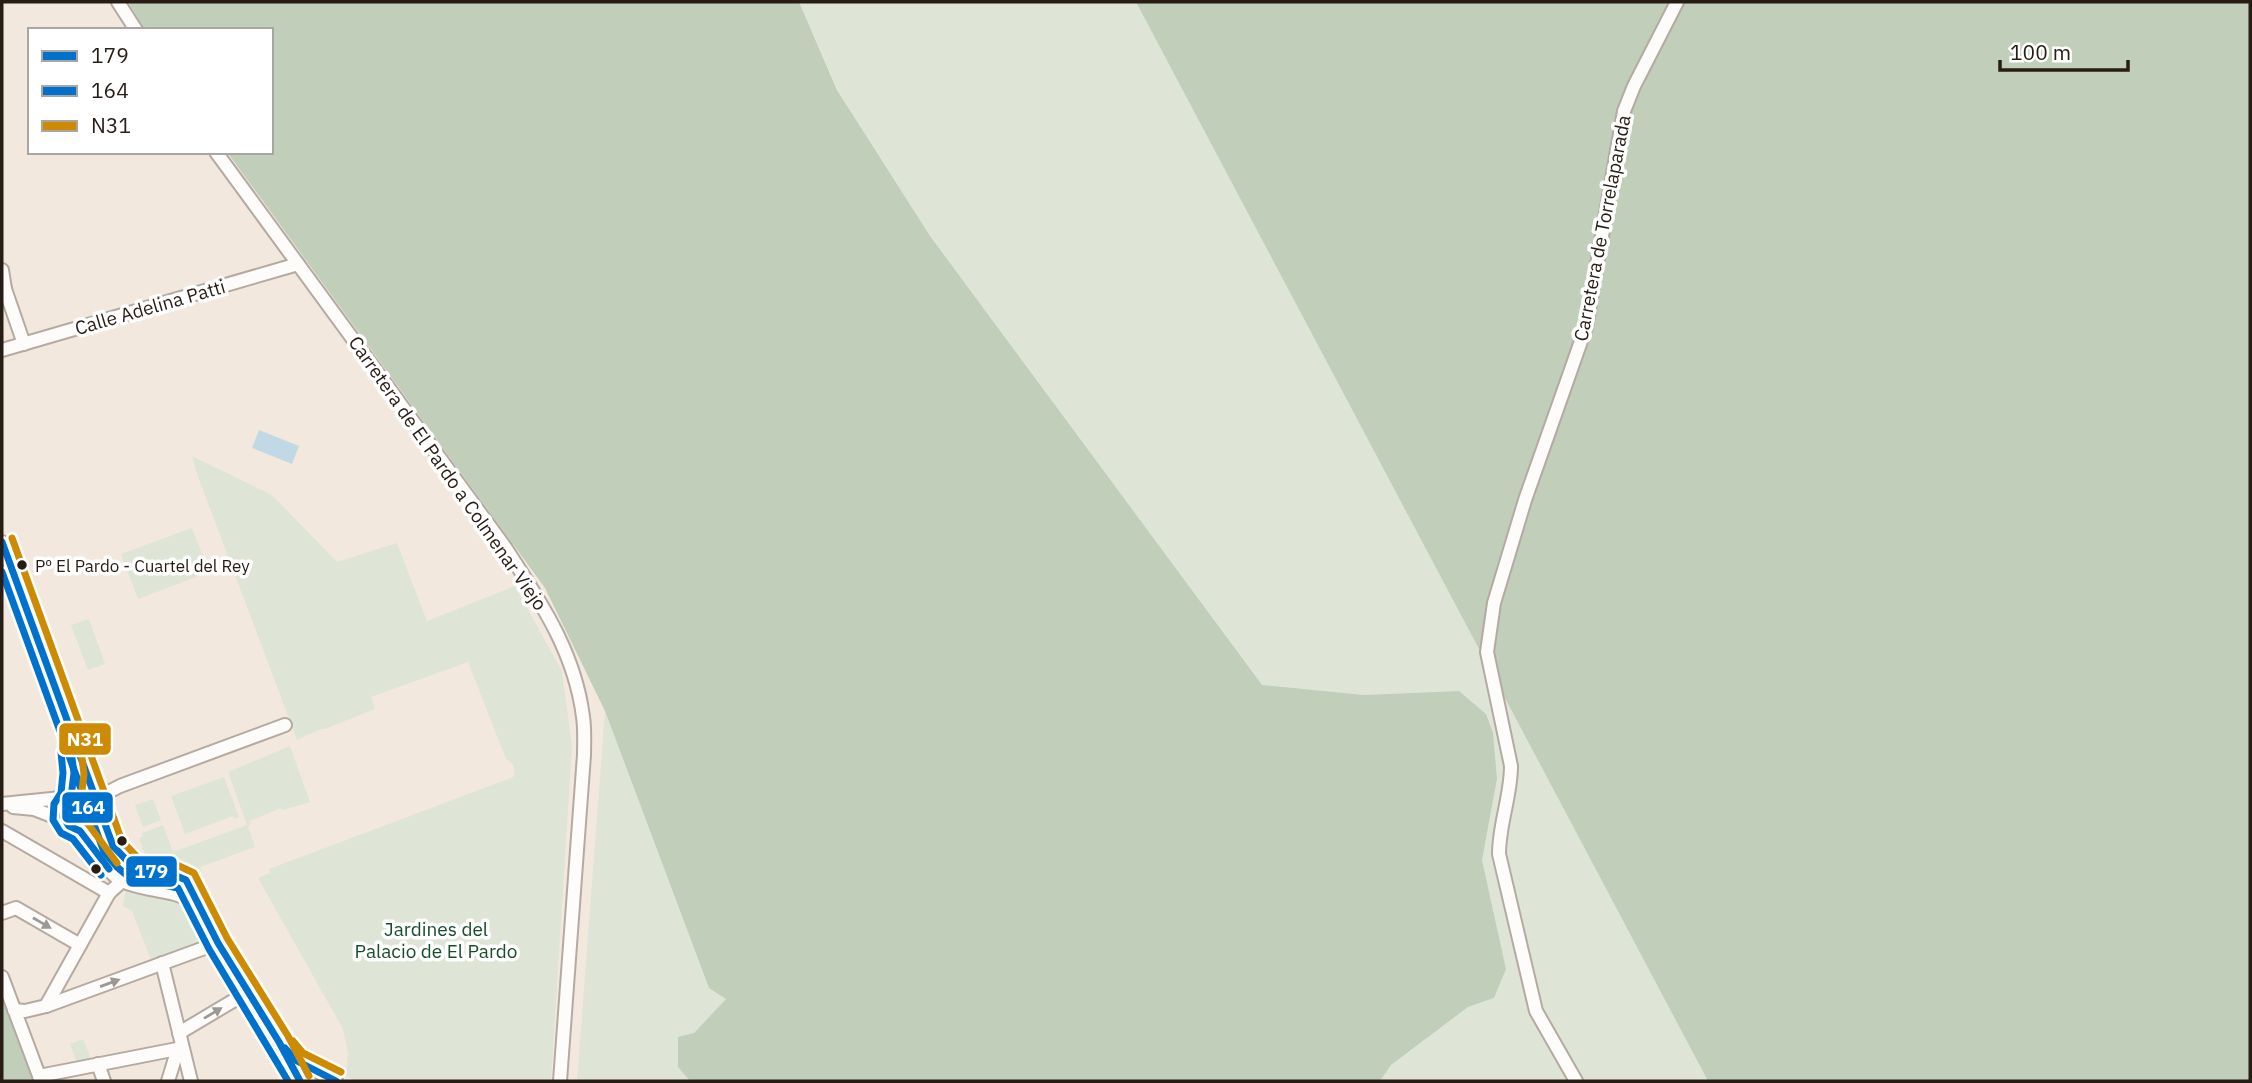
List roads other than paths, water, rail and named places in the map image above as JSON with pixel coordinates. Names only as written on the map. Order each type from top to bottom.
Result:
[{"type":"street","points":[[118,2],[135,28]]},
{"type":"street","name":"Carretera de Torrelaparada","points":[[1576,1081],[1536,1011],[1499,854],[1499,835],[1510,785],[1511,766],[1487,652],[1488,638],[1494,603],[1525,500],[1586,327],[1624,111],[1676,2]]},
{"type":"street","name":"Carretera de El Pardo a Colmenar Viejo","points":[[217,154],[505,547],[547,612],[563,644],[575,677],[584,719],[584,755],[560,1081]]},
{"type":"street","name":"Calle Adelina Patti","points":[[2,350],[298,264]]},
{"type":"street","points":[[2,270],[3,294],[24,344]]},
{"type":"street","points":[[2,542],[65,719],[75,773],[85,795],[100,814],[113,846],[124,860],[135,869],[174,875],[189,892],[279,1042],[297,1080]]},
{"type":"street","points":[[65,719],[73,733],[85,795]]},
{"type":"street","points":[[2,806],[85,795],[120,786],[285,725]]},
{"type":"street","points":[[65,821],[63,809],[85,795]]},
{"type":"street","points":[[2,806],[34,809],[65,821],[72,829],[80,831],[92,827],[100,814]]},
{"type":"street","points":[[2,831],[109,893]]},
{"type":"street","points":[[80,831],[121,881],[189,892]]},
{"type":"street","points":[[46,1006],[109,893],[135,869]]},
{"type":"street","points":[[2,913],[16,908],[80,945]]},
{"type":"street","points":[[20,1011],[46,1006],[218,943]]},
{"type":"street","points":[[162,963],[191,1081]]},
{"type":"street","points":[[2,977],[20,1011],[40,1079],[182,1048]]},
{"type":"street","points":[[178,1033],[248,992]]},
{"type":"street","points":[[279,1042],[297,1061],[324,1078]]},
{"type":"street","points":[[168,1081],[176,1055],[182,1048]]},
{"type":"street","points":[[297,1061],[300,1073],[297,1080]]},
{"type":"street","points":[[99,1064],[104,1081]]},
{"type":"street","points":[[297,1080],[324,1078]]},
{"type":"water","points":[[259,430],[299,446],[292,464],[252,448]]},
{"type":"place","name":"Pº El Pardo - Cuartel del Rey","points":[[22,565]]},
{"type":"park label","name":"Jardines del Palacio de El Pardo","points":[[436,940]]}]
